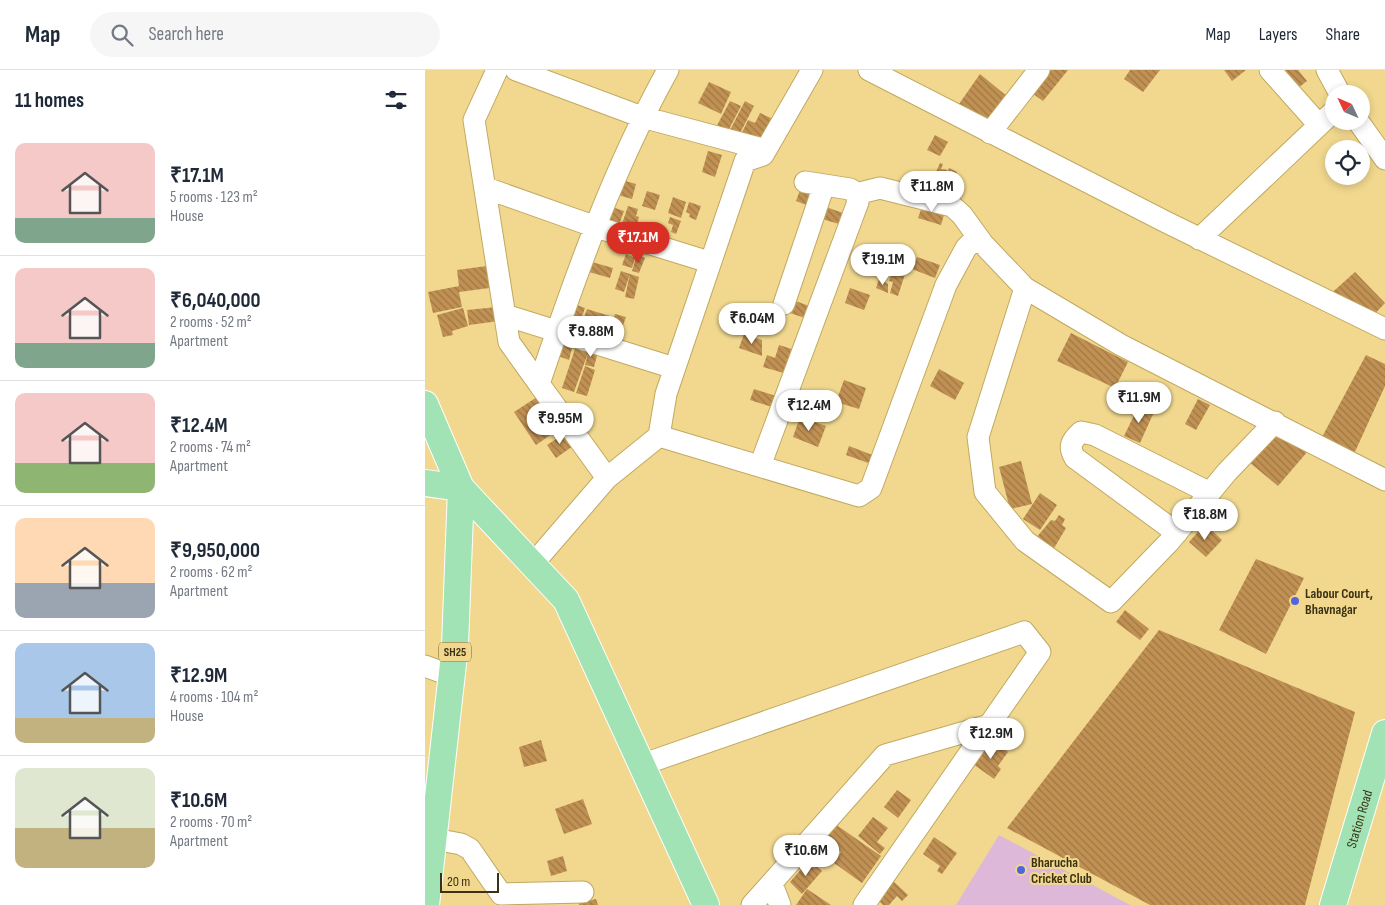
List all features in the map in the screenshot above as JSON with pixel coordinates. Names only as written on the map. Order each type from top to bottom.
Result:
[{"type":"main road","name":"SH25","points":[[425,404],[461,488],[455,646],[430,850],[426,905]]},
{"type":"main road","points":[[425,483],[461,488],[566,600],[706,905]]},
{"type":"main road","name":"Station Road","points":[[1333,905],[1385,733]]},
{"type":"street","points":[[497,70],[474,120],[509,342],[607,478]]},
{"type":"street","points":[[516,70],[642,117],[766,150]]},
{"type":"street","points":[[539,384],[596,227],[642,117],[668,70]]},
{"type":"street","points":[[533,565],[607,478],[659,436],[666,394],[674,368],[745,161],[763,155],[812,70]]},
{"type":"street","points":[[869,70],[1199,239],[1385,329]]},
{"type":"street","points":[[990,133],[1039,70]]},
{"type":"street","points":[[1269,70],[1325,117]]},
{"type":"street","points":[[1327,70],[1335,85]]},
{"type":"street","points":[[1199,239],[1325,119]]},
{"type":"street","points":[[1378,135],[1385,160]]},
{"type":"street","points":[[760,466],[858,202],[856,194],[850,189],[814,184],[784,304]]},
{"type":"street","points":[[485,188],[596,227],[709,262]]},
{"type":"street","points":[[856,194],[880,188],[952,206],[962,215],[983,244],[1025,288],[1121,345],[1275,422],[1385,480]]},
{"type":"street","points":[[659,436],[859,496],[871,488],[946,285],[966,248],[973,241],[983,244]]},
{"type":"street","points":[[1025,288],[978,437],[985,492],[1025,541],[1111,602],[1177,532],[1275,422]]},
{"type":"street","points":[[505,315],[674,368]]},
{"type":"street","points":[[1177,532],[1075,458],[1071,451],[1071,444],[1075,437],[1081,432],[1095,435],[1210,493]]},
{"type":"street","points":[[641,765],[1024,632],[1040,652],[864,905]]},
{"type":"street","points":[[425,666],[452,676]]},
{"type":"street","points":[[752,905],[885,755],[989,725]]},
{"type":"street","points":[[430,850],[461,844],[470,849],[501,894],[583,892]]},
{"type":"street","points":[[772,884],[780,905]]},
{"type":"shaded area","name":"Bharucha Cricket Club","points":[[999,835],[1130,905],[956,905]]},
{"type":"building","points":[[1046,70],[1068,70],[1043,101],[1029,91]]},
{"type":"building","points":[[1130,70],[1160,70],[1143,92],[1124,79]]},
{"type":"building","points":[[1224,70],[1246,70],[1232,81]]},
{"type":"building","points":[[1282,70],[1298,70],[1307,81],[1293,92]]},
{"type":"building","points":[[980,74],[1008,97],[990,124],[959,104]]},
{"type":"building","points":[[709,82],[731,92],[721,114],[698,103]]},
{"type":"building","points":[[730,101],[741,106],[724,139],[713,133]]},
{"type":"building","points":[[745,101],[754,106],[735,143],[726,138]]},
{"type":"building","points":[[760,113],[773,119],[759,147],[738,141],[748,120],[755,123]]},
{"type":"building","points":[[935,135],[948,142],[940,156],[927,150]]},
{"type":"building","points":[[708,151],[722,155],[715,177],[702,172]]},
{"type":"building","points":[[940,163],[943,164],[941,169],[947,170],[936,194],[928,190]]},
{"type":"building","points":[[949,168],[957,172],[953,181],[945,177]]},
{"type":"building","points":[[944,179],[952,183],[945,198],[937,194]]},
{"type":"building","points":[[622,180],[636,184],[632,199],[618,195]]},
{"type":"building","points":[[800,190],[813,196],[809,206],[796,201]]},
{"type":"building","points":[[647,191],[660,195],[655,210],[642,206]]},
{"type":"building","points":[[673,197],[686,202],[681,218],[668,213]]},
{"type":"building","points":[[924,201],[946,208],[941,225],[918,218]]},
{"type":"building","points":[[689,202],[701,206],[696,220],[689,217],[690,214],[686,212]]},
{"type":"building","points":[[628,206],[638,209],[636,216],[639,217],[635,231],[621,227]]},
{"type":"building","points":[[612,207],[624,211],[618,227],[606,223]]},
{"type":"building","points":[[826,207],[843,213],[839,224],[822,219]]},
{"type":"building","points":[[670,217],[681,221],[676,234],[671,232],[673,225],[668,223]]},
{"type":"building","points":[[653,222],[665,227],[660,242],[647,236]]},
{"type":"building","points":[[626,254],[635,258],[632,268],[622,265]]},
{"type":"building","points":[[637,255],[645,258],[639,273],[632,271]]},
{"type":"building","points":[[917,257],[940,265],[935,278],[912,269]]},
{"type":"building","points":[[592,262],[613,268],[610,278],[589,272]]},
{"type":"building","points":[[494,265],[497,287],[459,292],[462,307],[433,313],[428,292],[459,286],[457,270]]},
{"type":"building","points":[[893,270],[905,274],[898,296],[890,293],[893,282],[889,281]]},
{"type":"building","points":[[621,271],[630,274],[624,292],[615,289]]},
{"type":"building","points":[[1355,272],[1385,303],[1369,320],[1326,298]]},
{"type":"building","points":[[630,274],[639,277],[634,299],[625,297]]},
{"type":"building","points":[[879,279],[888,284],[888,293],[876,288]]},
{"type":"building","points":[[850,288],[870,295],[864,310],[845,303]]},
{"type":"building","points":[[793,300],[809,306],[805,318],[784,311]]},
{"type":"building","points":[[574,304],[585,308],[576,333],[565,329]]},
{"type":"building","points":[[497,307],[499,321],[469,325],[467,310]]},
{"type":"building","points":[[463,308],[468,326],[452,331],[453,335],[443,337],[437,315]]},
{"type":"building","points":[[587,309],[613,317],[604,343],[578,334]]},
{"type":"building","points":[[615,314],[626,317],[616,346],[606,342]]},
{"type":"building","points":[[1071,333],[1128,362],[1115,388],[1057,361]]},
{"type":"building","points":[[744,334],[762,340],[762,356],[739,348]]},
{"type":"building","points":[[561,345],[572,348],[569,360],[558,356]]},
{"type":"building","points":[[779,345],[795,350],[787,374],[763,367],[767,355],[775,358]]},
{"type":"building","points":[[576,346],[589,350],[574,392],[562,388]]},
{"type":"building","points":[[589,349],[598,352],[594,367],[585,365]]},
{"type":"building","points":[[1366,355],[1385,364],[1385,386],[1354,454],[1322,437]]},
{"type":"building","points":[[585,366],[595,370],[587,396],[576,393]]},
{"type":"building","points":[[939,369],[964,383],[955,400],[930,386]]},
{"type":"building","points":[[844,380],[866,388],[859,409],[836,402]]},
{"type":"building","points":[[790,386],[808,392],[798,419],[783,414]]},
{"type":"building","points":[[754,389],[776,396],[772,407],[750,400]]},
{"type":"building","points":[[537,397],[559,429],[536,445],[514,412]]},
{"type":"building","points":[[1198,399],[1210,405],[1196,430],[1185,424]]},
{"type":"building","points":[[1139,405],[1154,412],[1140,443],[1124,436]]},
{"type":"building","points":[[800,417],[826,426],[818,447],[793,437]]},
{"type":"building","points":[[1279,427],[1308,451],[1278,486],[1249,462]]},
{"type":"building","points":[[565,433],[573,446],[556,458],[547,445]]},
{"type":"building","points":[[849,446],[875,456],[871,464],[846,455]]},
{"type":"building","points":[[1021,461],[1032,504],[1010,509],[999,467]]},
{"type":"building","points":[[1040,493],[1057,505],[1040,530],[1023,519]]},
{"type":"building","points":[[1059,515],[1065,519],[1062,525],[1066,528],[1053,550],[1036,538],[1051,520],[1055,521]]},
{"type":"building","points":[[1205,524],[1222,540],[1206,557],[1189,542]]},
{"type":"building","points":[[1256,559],[1304,578],[1266,654],[1219,630]]},
{"type":"building","points":[[1125,610],[1149,629],[1140,640],[1116,622]]},
{"type":"building","points":[[1159,630],[1355,712],[1305,905],[1150,905],[1007,828]]},
{"type":"building","points":[[541,740],[547,761],[524,767],[519,747]]},
{"type":"building","points":[[988,744],[995,750],[999,745],[1008,752],[998,766],[1001,769],[994,779],[973,764]]},
{"type":"building","points":[[897,790],[911,800],[898,818],[884,807]]},
{"type":"building","points":[[583,799],[592,824],[564,834],[555,809]]},
{"type":"building","points":[[873,817],[888,828],[877,842],[885,848],[880,854],[858,836]]},
{"type":"building","points":[[835,824],[881,856],[862,883],[834,863],[841,852],[824,840]]},
{"type":"building","points":[[934,837],[957,853],[942,874],[937,871],[940,866],[923,854]]},
{"type":"building","points":[[563,856],[567,871],[551,876],[547,861]]},
{"type":"building","points":[[809,860],[822,871],[802,894],[790,882]]},
{"type":"building","points":[[892,880],[908,895],[902,901],[897,896],[889,905],[883,905],[876,898]]},
{"type":"building","points":[[807,889],[831,905],[796,905]]},
{"type":"building","points":[[596,899],[598,905],[579,905],[579,903]]},
{"type":"place","name":"Labour Court, Bhavnagar","points":[[1295,601]]},
{"type":"place","name":"Bharucha Cricket Club","points":[[1021,870]]}]
